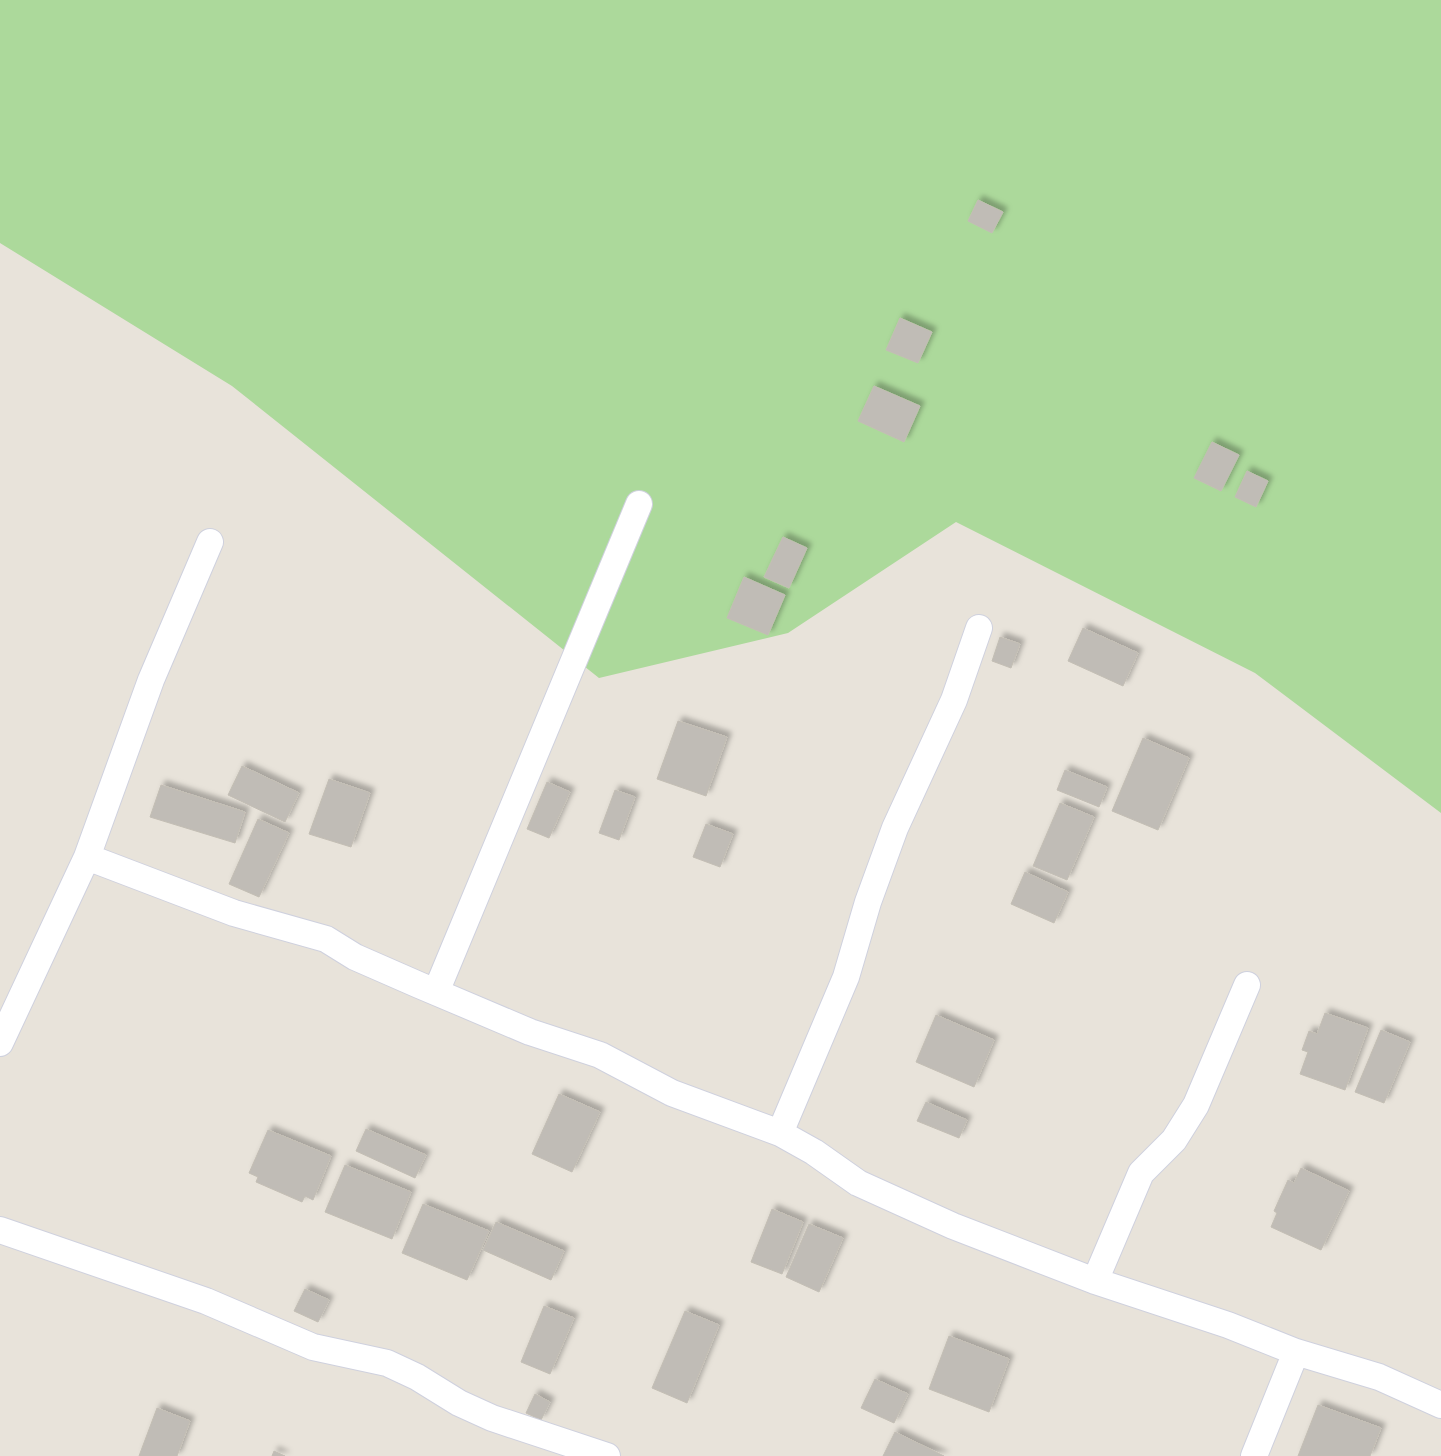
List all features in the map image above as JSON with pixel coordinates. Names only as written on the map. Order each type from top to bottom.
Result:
[{"type":"street","points":[[436,992],[639,504]]},
{"type":"street","points":[[0,1043],[87,857],[152,680],[210,542]]},
{"type":"street","points":[[780,1133],[846,977],[874,883],[895,828],[954,700],[979,628]]},
{"type":"street","points":[[87,857],[234,913],[326,939],[355,957],[530,1032],[600,1055],[672,1093],[780,1133],[814,1152],[858,1183],[954,1226],[1095,1281],[1228,1325],[1296,1352],[1379,1377],[1441,1405]]},
{"type":"street","points":[[1095,1281],[1141,1173],[1174,1140],[1196,1105],[1247,984]]},
{"type":"street","points":[[0,1230],[206,1301],[314,1347],[387,1363],[417,1377],[459,1403],[492,1418],[607,1456]]},
{"type":"street","points":[[1254,1456],[1296,1352]]},
{"type":"green space","points":[[0,0],[1441,0],[1441,813],[1255,673],[956,522],[788,633],[599,678],[232,386],[0,243]]},
{"type":"building","points":[[978,200],[1003,212],[992,233],[968,221]]},
{"type":"building","points":[[900,318],[932,332],[918,363],[886,350]]},
{"type":"building","points":[[874,386],[920,406],[904,442],[858,421]]},
{"type":"building","points":[[1212,442],[1239,455],[1221,491],[1194,478]]},
{"type":"building","points":[[1247,471],[1268,481],[1256,507],[1235,497]]},
{"type":"building","points":[[783,537],[807,548],[789,588],[764,577]]},
{"type":"building","points":[[744,577],[785,595],[768,635],[727,618]]},
{"type":"building","points":[[1083,628],[1138,653],[1123,686],[1068,661]]},
{"type":"building","points":[[1000,637],[1020,644],[1011,668],[992,661]]},
{"type":"building","points":[[678,721],[727,737],[706,796],[657,779]]},
{"type":"building","points":[[1143,738],[1189,758],[1158,830],[1112,811]]},
{"type":"building","points":[[242,766],[299,793],[285,822],[228,795]]},
{"type":"building","points":[[1065,770],[1107,787],[1099,807],[1057,790]]},
{"type":"building","points":[[329,779],[370,793],[351,847],[309,834]]},
{"type":"building","points":[[547,782],[570,792],[549,838],[527,829]]},
{"type":"building","points":[[161,785],[245,812],[235,843],[150,817]]},
{"type":"building","points":[[615,790],[635,797],[619,840],[599,833]]},
{"type":"building","points":[[1060,803],[1094,817],[1067,880],[1033,866]]},
{"type":"building","points":[[258,819],[289,833],[259,897],[229,884]]},
{"type":"building","points":[[706,824],[733,834],[720,867],[693,857]]},
{"type":"building","points":[[1025,872],[1068,892],[1054,923],[1011,904]]},
{"type":"building","points":[[1325,1013],[1368,1028],[1345,1090],[1300,1074],[1308,1052],[1302,1050],[1309,1031],[1317,1034]]},
{"type":"building","points":[[936,1015],[994,1040],[974,1087],[916,1062]]},
{"type":"building","points":[[1381,1030],[1410,1042],[1384,1103],[1355,1092]]},
{"type":"building","points":[[559,1094],[600,1112],[572,1172],[532,1154]]},
{"type":"building","points":[[926,1102],[967,1120],[959,1138],[917,1121]]},
{"type":"building","points":[[366,1129],[426,1155],[415,1178],[356,1151]]},
{"type":"building","points":[[268,1130],[331,1156],[313,1200],[305,1196],[302,1202],[256,1182],[258,1177],[249,1173]]},
{"type":"building","points":[[345,1165],[411,1192],[392,1239],[325,1212]]},
{"type":"building","points":[[1301,1168],[1349,1191],[1321,1250],[1271,1227],[1277,1213],[1274,1211],[1288,1180],[1294,1183]]},
{"type":"building","points":[[423,1204],[489,1231],[467,1280],[402,1253]]},
{"type":"building","points":[[772,1209],[803,1222],[782,1274],[751,1262]]},
{"type":"building","points":[[496,1222],[564,1251],[551,1280],[483,1250]]},
{"type":"building","points":[[809,1224],[843,1238],[819,1292],[786,1277]]},
{"type":"building","points":[[305,1289],[329,1300],[318,1322],[294,1311]]},
{"type":"building","points":[[544,1306],[574,1318],[550,1374],[521,1362]]},
{"type":"building","points":[[685,1311],[719,1325],[687,1403],[652,1388]]},
{"type":"building","points":[[949,1336],[1009,1359],[989,1412],[929,1389]]},
{"type":"building","points":[[875,1379],[908,1394],[894,1423],[861,1408]]},
{"type":"building","points":[[535,1394],[550,1402],[541,1420],[526,1413]]},
{"type":"building","points":[[1318,1405],[1381,1428],[1370,1456],[1298,1456]]},
{"type":"building","points":[[157,1408],[190,1421],[177,1456],[139,1456]]},
{"type":"building","points":[[895,1432],[944,1456],[883,1456]]},
{"type":"building","points":[[274,1451],[285,1456],[272,1456]]}]
